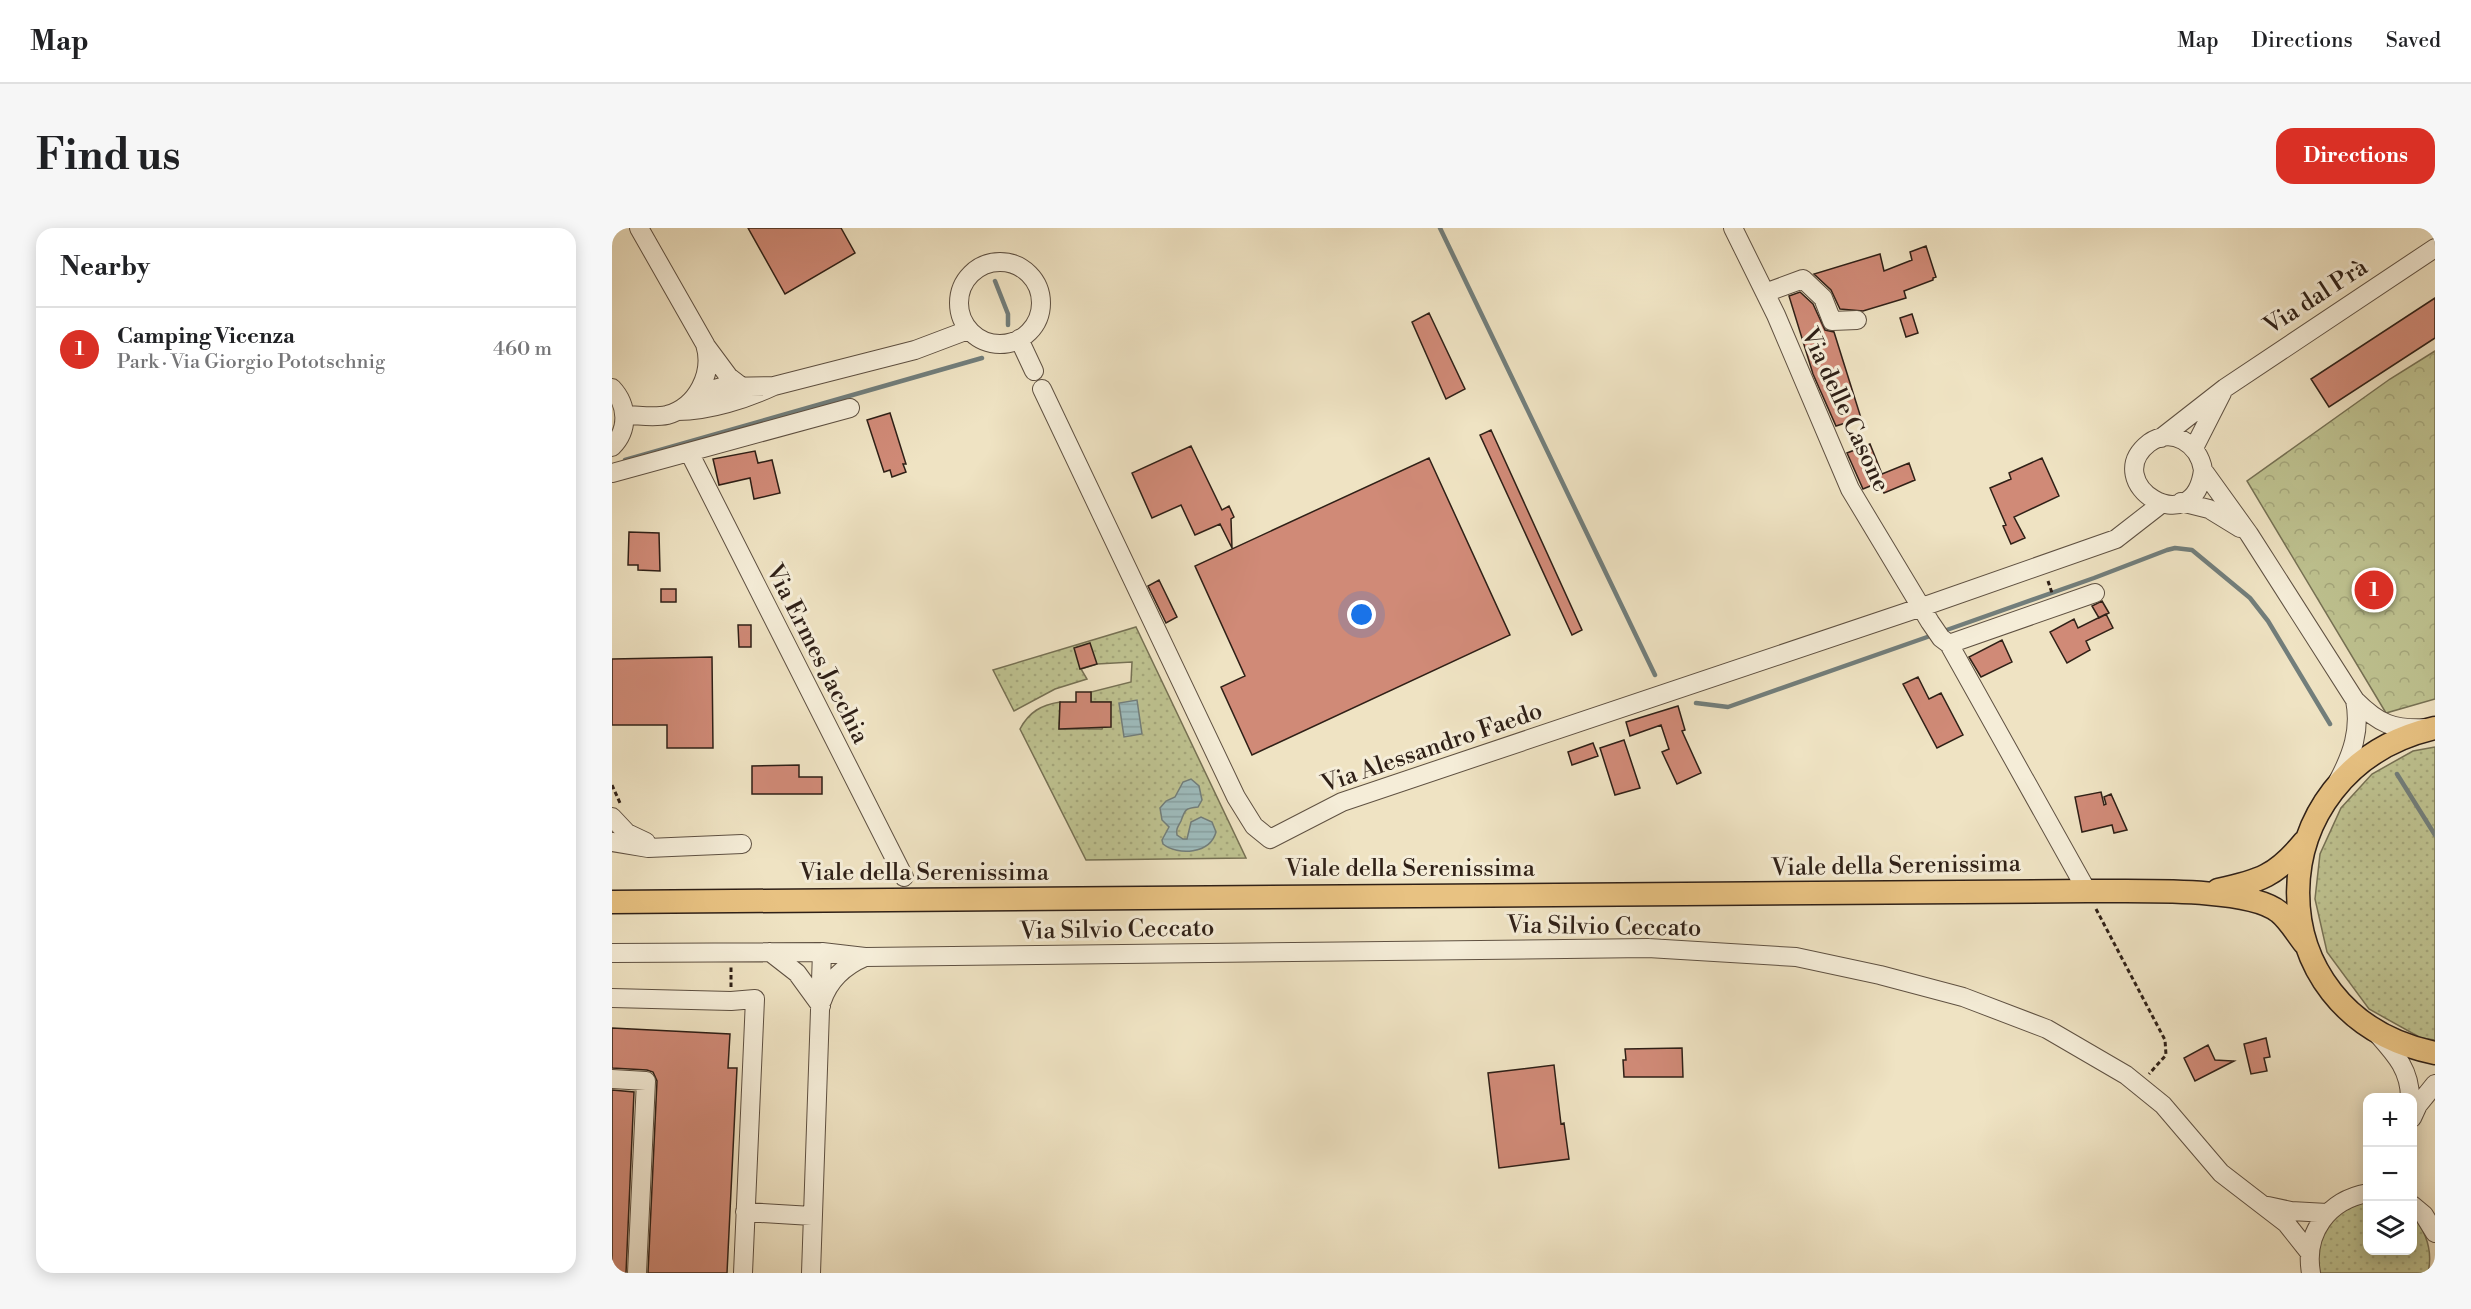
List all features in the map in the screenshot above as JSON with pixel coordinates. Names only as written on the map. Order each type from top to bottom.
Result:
[{"type":"main road","points":[[2435,728],[2407,736],[2383,747],[2351,770],[2334,790],[2324,804],[2308,837],[2302,858],[2298,896],[2305,944],[2328,987],[2349,1011],[2373,1029],[2405,1045],[2435,1053]]},
{"type":"main road","name":"Viale della Serenissima","points":[[2208,892],[2256,881],[2271,873],[2286,864],[2308,837]]},
{"type":"main road","name":"Viale della Serenissima","points":[[612,902],[2208,892],[2258,901],[2278,911],[2305,944]]},
{"type":"street","points":[[639,228],[705,344],[729,377],[742,387]]},
{"type":"street","name":"Via delle Casone","points":[[1733,228],[1765,293],[1850,489],[1926,614],[1945,641],[2087,891]]},
{"type":"street","name":"Via dal Prà","points":[[2161,438],[2225,388],[2435,248]]},
{"type":"street","points":[[989,263],[1015,264],[1035,281],[1040,293],[1041,306],[1038,319],[1031,330],[1019,339],[998,345],[987,342],[968,330],[961,319],[958,308],[959,296],[963,284],[977,268],[989,263]]},
{"type":"street","points":[[1765,293],[1803,279],[1823,298],[1832,321],[1857,321]]},
{"type":"street","points":[[676,411],[692,411],[757,394],[774,386],[915,350],[968,330]]},
{"type":"street","points":[[1019,339],[1034,371]]},
{"type":"street","points":[[625,415],[658,416],[684,408],[697,394],[707,368],[705,344]]},
{"type":"street","points":[[697,394],[722,387],[774,386]]},
{"type":"street","points":[[612,388],[621,401],[625,415],[621,435],[612,447]]},
{"type":"street","name":"Via dal Prà","points":[[2194,448],[2225,388]]},
{"type":"street","name":"Via Alessandro Faedo","points":[[1042,389],[1236,797],[1254,826],[1270,839],[1342,802],[1926,614]]},
{"type":"street","points":[[612,473],[850,408]]},
{"type":"street","points":[[2161,504],[2143,493],[2135,472],[2142,450],[2150,442],[2161,438],[2179,438],[2194,448],[2202,462],[2203,470],[2197,490],[2181,502]]},
{"type":"street","name":"Via Ermes Jacchia","points":[[688,452],[904,877]]},
{"type":"street","points":[[2203,470],[2249,534],[2355,700],[2376,720],[2387,725],[2412,729],[2435,728]]},
{"type":"street","points":[[2128,529],[2143,493]]},
{"type":"street","points":[[1926,614],[2116,539],[2161,504],[2181,502],[2209,509],[2249,534]]},
{"type":"street","points":[[1945,641],[2095,593]]},
{"type":"street","points":[[2334,790],[2349,762],[2353,748],[2357,719],[2355,700]]},
{"type":"street","points":[[618,814],[627,832],[635,837],[668,846]]},
{"type":"street","points":[[612,842],[641,847],[742,844]]},
{"type":"street","name":"Via Silvio Ceccato","points":[[822,952],[865,957],[1648,948],[1796,957],[1880,975],[1963,997],[2047,1029],[2126,1075],[2163,1105],[2220,1173],[2286,1223],[2310,1252]]},
{"type":"street","points":[[770,952],[797,973],[820,1006]]},
{"type":"street","points":[[612,953],[822,952],[811,1273]]},
{"type":"street","points":[[820,1006],[829,987],[841,971],[865,957]]},
{"type":"street","points":[[612,998],[731,1001],[755,999],[743,1273]]},
{"type":"street","points":[[2373,1029],[2403,1064],[2408,1077],[2410,1093]]},
{"type":"street","points":[[612,1079],[646,1081],[637,1273]]},
{"type":"street","points":[[2417,1108],[2435,1084]]},
{"type":"street","points":[[2311,1273],[2310,1252],[2315,1231],[2327,1212],[2336,1205],[2363,1192]]},
{"type":"street","name":"Via Silvio Ceccato","points":[[2266,1206],[2291,1211],[2327,1212]]},
{"type":"street","points":[[2420,1211],[2435,1233]]},
{"type":"street","points":[[745,1212],[812,1216]]},
{"type":"path","points":[[2048,581],[2054,597]]},
{"type":"path","points":[[612,786],[618,814]]},
{"type":"path","points":[[2087,891],[2164,1040],[2166,1055],[2139,1085]]},
{"type":"path","points":[[731,952],[731,1001]]},
{"type":"green space","points":[[2435,351],[2435,699],[2386,713],[2247,481],[2390,379]]},
{"type":"green space","points":[[1136,627],[1246,858],[1086,860],[1020,729],[1036,710],[1060,702],[1059,729],[1102,729],[1111,702],[1091,702],[1091,692],[1131,682],[1132,662],[1097,664],[1081,669],[1087,679],[1055,689],[1014,711],[993,670]]},
{"type":"green space","points":[[2435,747],[2435,1040],[2421,1038],[2369,1009],[2327,952],[2315,899],[2320,854],[2341,808],[2372,774],[2413,751]]},
{"type":"green space","points":[[2363,1203],[2363,1255],[2417,1255],[2417,1222],[2428,1243],[2430,1257],[2428,1273],[2320,1273],[2318,1257],[2321,1239],[2328,1223],[2340,1212]]},
{"type":"water","points":[[1137,700],[1142,734],[1124,737],[1119,703]]},
{"type":"water","points":[[1191,779],[1199,786],[1202,800],[1198,807],[1185,812],[1177,828],[1177,835],[1187,839],[1191,822],[1201,817],[1212,822],[1216,832],[1213,839],[1201,849],[1185,851],[1169,848],[1163,844],[1162,840],[1169,827],[1162,820],[1160,808],[1166,801],[1175,797],[1183,782]]},
{"type":"building","points":[[748,228],[841,228],[855,253],[785,294]]},
{"type":"building","points":[[1926,246],[1936,277],[1904,291],[1906,298],[1863,311],[1840,309],[1831,290],[1814,274],[1880,254],[1884,271],[1912,260],[1910,252]]},
{"type":"building","points":[[1800,292],[1813,304],[1825,330],[1834,332],[1861,418],[1836,426],[1813,374],[1789,296]]},
{"type":"building","points":[[2435,298],[2435,338],[2329,407],[2311,379]]},
{"type":"building","points":[[1429,313],[1465,389],[1446,399],[1412,322]]},
{"type":"building","points":[[1912,314],[1918,333],[1906,337],[1900,318]]},
{"type":"building","points":[[890,413],[906,464],[903,464],[906,472],[892,477],[890,470],[884,472],[867,420]]},
{"type":"building","points":[[1491,430],[1582,630],[1572,635],[1480,435]]},
{"type":"building","points":[[1870,444],[1882,474],[1909,463],[1915,480],[1884,493],[1880,482],[1863,489],[1847,453]]},
{"type":"building","points":[[1191,446],[1222,510],[1229,506],[1234,517],[1231,519],[1232,548],[1220,524],[1195,535],[1181,505],[1152,518],[1132,473]]},
{"type":"building","points":[[755,451],[758,463],[772,460],[780,493],[754,499],[750,478],[719,485],[713,459]]},
{"type":"building","points":[[1429,458],[1510,635],[1252,755],[1221,687],[1245,676],[1195,566]]},
{"type":"building","points":[[2042,458],[2059,496],[2014,517],[2025,538],[2011,544],[2003,526],[2006,525],[1990,488],[2011,479],[2009,473]]},
{"type":"building","points":[[629,532],[659,533],[660,571],[638,570],[638,565],[628,565]]},
{"type":"building","points":[[1159,580],[1177,617],[1166,623],[1148,586]]},
{"type":"building","points":[[661,589],[676,589],[676,602],[661,602]]},
{"type":"building","points":[[2102,601],[2109,613],[2099,618],[2092,606]]},
{"type":"building","points":[[2106,614],[2113,628],[2086,641],[2090,650],[2067,663],[2050,632],[2074,619],[2078,628]]},
{"type":"building","points":[[738,625],[751,625],[751,647],[739,647]]},
{"type":"building","points":[[2002,640],[2012,662],[1981,677],[1969,657]]},
{"type":"building","points":[[1090,643],[1097,664],[1080,669],[1074,648]]},
{"type":"building","points":[[712,657],[713,748],[667,748],[667,725],[612,725],[612,659]]},
{"type":"building","points":[[1918,677],[1929,699],[1941,693],[1963,735],[1937,748],[1903,684]]},
{"type":"building","points":[[1076,692],[1091,692],[1091,702],[1111,702],[1111,727],[1059,729],[1060,702],[1076,702]]},
{"type":"building","points":[[1678,706],[1685,730],[1682,731],[1701,773],[1677,784],[1662,752],[1669,749],[1661,725],[1630,736],[1626,722]]},
{"type":"building","points":[[1624,740],[1640,788],[1615,795],[1600,748]]},
{"type":"building","points":[[1593,743],[1598,756],[1572,765],[1568,752]]},
{"type":"building","points":[[799,765],[799,777],[822,777],[822,794],[752,794],[752,766]]},
{"type":"building","points":[[2101,792],[2104,805],[2106,804],[2104,797],[2111,794],[2127,830],[2114,833],[2112,825],[2082,832],[2075,797]]},
{"type":"building","points":[[612,1028],[730,1034],[728,1068],[737,1068],[727,1273],[648,1273],[657,1081],[653,1072],[647,1070],[612,1068]]},
{"type":"building","points":[[2266,1038],[2270,1057],[2264,1058],[2267,1071],[2251,1074],[2244,1044]]},
{"type":"building","points":[[2208,1045],[2215,1060],[2234,1061],[2195,1081],[2184,1058]]},
{"type":"building","points":[[1682,1048],[1683,1077],[1624,1077],[1625,1049]]},
{"type":"building","points":[[1554,1065],[1561,1124],[1564,1123],[1569,1159],[1499,1168],[1488,1073]]},
{"type":"building","points":[[612,1090],[634,1092],[626,1273],[612,1273]]},
{"type":"waterway","points":[[1440,228],[1655,675]]},
{"type":"waterway","points":[[995,281],[1008,314],[1008,325]]},
{"type":"waterway","points":[[625,460],[982,358]]},
{"type":"waterway","points":[[1941,632],[2167,550],[2175,548],[2192,550],[2250,598],[2268,621],[2330,724]]},
{"type":"waterway","points":[[1696,703],[1728,707],[1933,635]]},
{"type":"waterway","points":[[2397,774],[2435,835]]},
{"type":"place","name":"Camping Vicenza","points":[[2374,590]]}]
